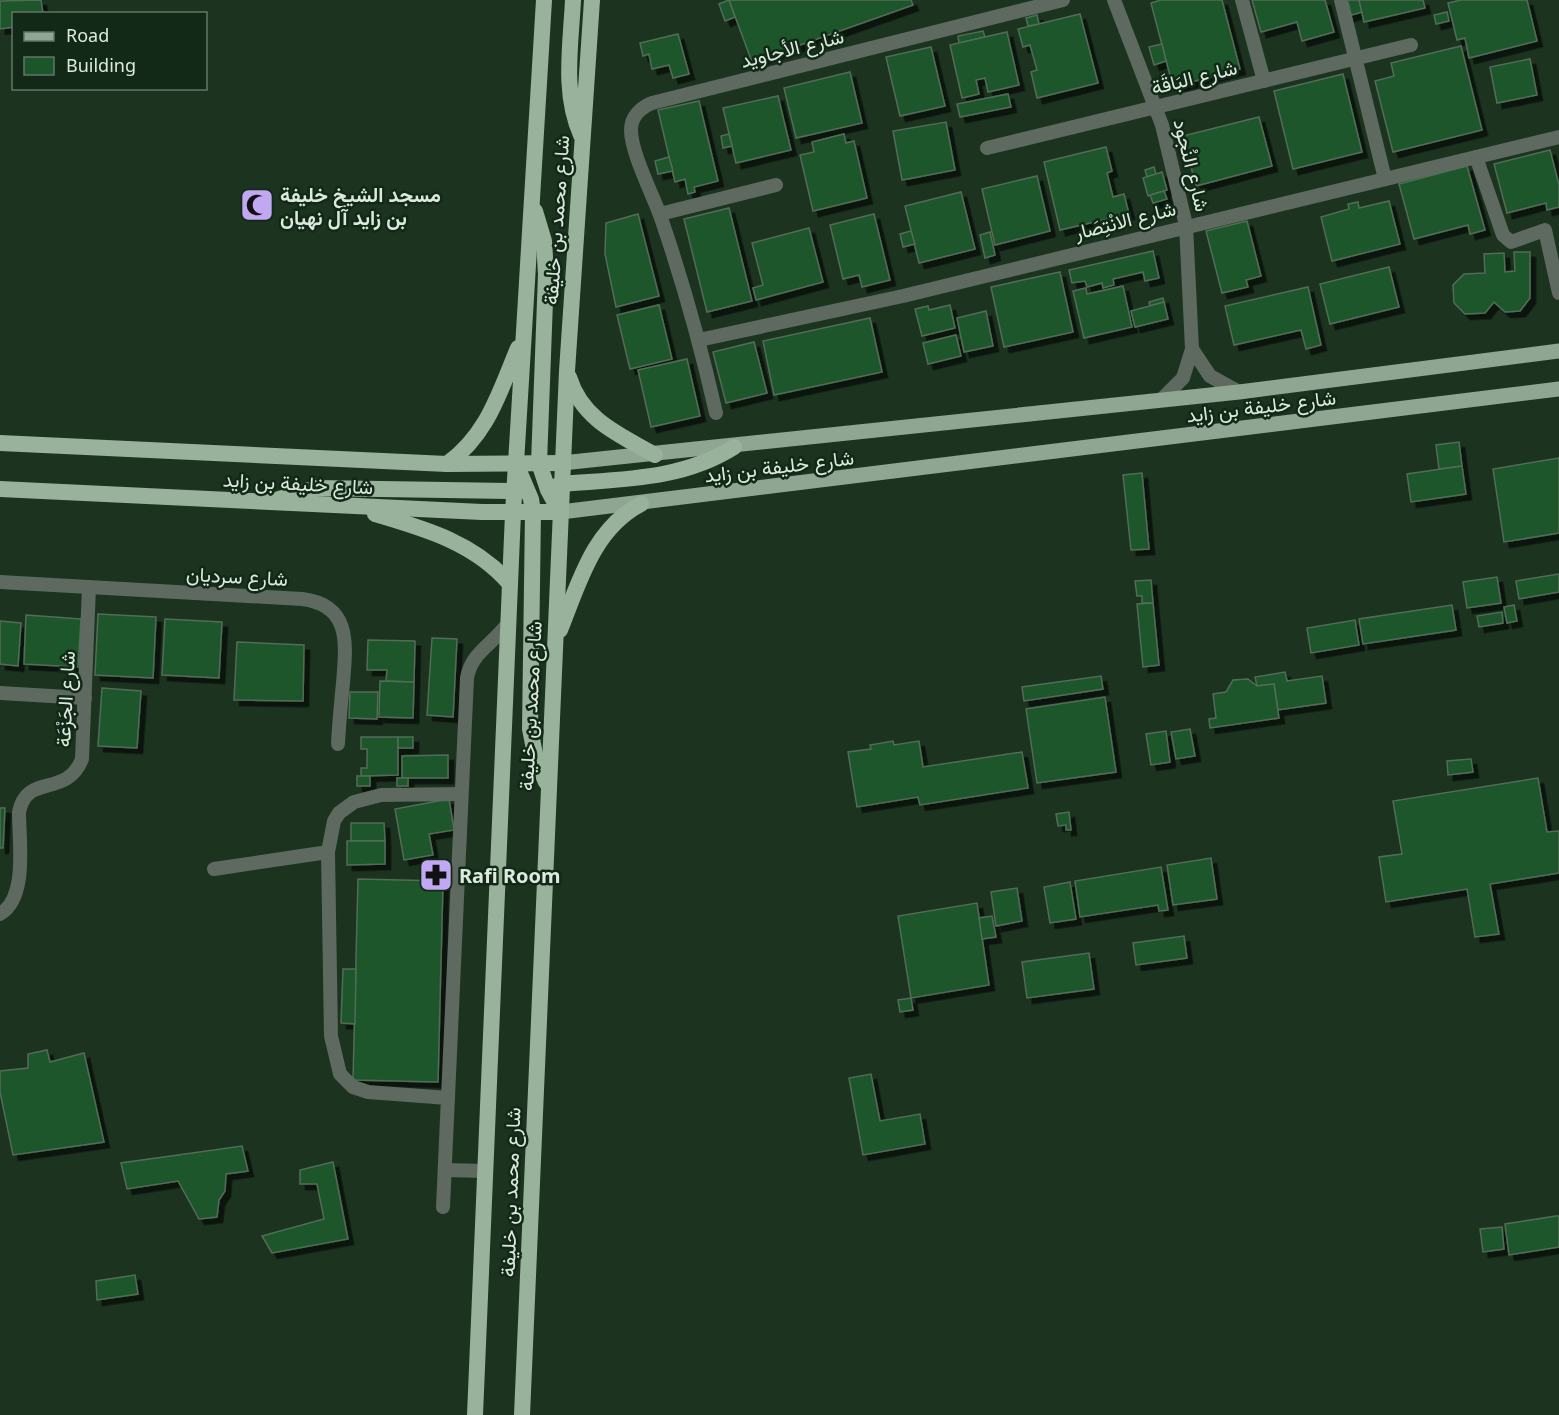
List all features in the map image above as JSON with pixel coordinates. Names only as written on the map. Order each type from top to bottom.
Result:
[{"type":"highway","name":"شارع محمد بن خليفة","points":[[475,1415],[513,513],[526,497],[516,463],[544,0]]},
{"type":"highway","points":[[573,0],[570,99],[583,138]]},
{"type":"highway","name":"شارع محمد بن خليفة","points":[[522,1415],[561,512],[548,479],[562,463],[593,4]]},
{"type":"highway","points":[[532,205],[540,224],[546,274],[548,479]]},
{"type":"highway","points":[[447,464],[465,451],[475,439],[495,403],[524,333]]},
{"type":"highway","points":[[567,371],[575,393],[597,423],[656,455]]},
{"type":"highway","name":"شارع خليفة بن زايد","points":[[0,443],[447,464],[516,463],[548,479],[562,463]]},
{"type":"highway","points":[[548,786],[536,759],[530,729],[535,545],[526,497],[548,479],[671,474],[704,464],[735,447]]},
{"type":"highway","name":"شارع خليفة بن زايد","points":[[269,503],[292,493],[316,488],[526,497],[561,512]]},
{"type":"highway","name":"شارع خليفة بن زايد","points":[[0,489],[513,513]]},
{"type":"highway","points":[[554,646],[599,539],[620,516],[641,504]]},
{"type":"highway","points":[[347,506],[444,535],[490,564],[510,584]]},
{"type":"highway","points":[[476,1393],[484,1415]]},
{"type":"main road","name":"شارع خليفة بن زايد","points":[[562,463],[735,447],[1239,392],[1559,351]]},
{"type":"main road","name":"شارع خليفة بن زايد","points":[[561,512],[641,504],[1559,388]]},
{"type":"street","name":"شارع الأجاويد","points":[[716,413],[699,340],[660,214],[632,137],[632,121],[645,106],[1063,0]]},
{"type":"street","name":"شارع النُجود","points":[[1114,0],[1156,107],[1179,187],[1186,225],[1192,349],[1183,378],[1161,400]]},
{"type":"street","points":[[1242,0],[1264,81]]},
{"type":"street","points":[[1341,0],[1385,179]]},
{"type":"street","name":"شارع البَاقَة","points":[[987,148],[1410,45]]},
{"type":"street","name":"شارع الانْتِصَار","points":[[699,340],[903,296],[1186,225],[1559,137]]},
{"type":"street","points":[[1476,157],[1503,235],[1511,242],[1545,230],[1559,293]]},
{"type":"street","points":[[660,214],[776,185]]},
{"type":"street","points":[[1192,349],[1210,376],[1239,392]]},
{"type":"street","name":"شارع سرديان","points":[[0,582],[302,599],[325,606],[342,624],[346,641],[338,744]]},
{"type":"street","name":"شارع الجَزْعَة","points":[[0,914],[10,907],[17,895],[20,806],[31,791],[65,781],[79,766],[83,752],[89,587]]},
{"type":"street","points":[[443,1207],[468,672],[477,653],[497,637],[508,622]]},
{"type":"street","points":[[0,693],[85,698]]},
{"type":"street","points":[[448,1098],[368,1092],[353,1087],[340,1074],[331,1036],[328,852],[334,821],[339,813],[354,802],[381,795],[461,794]]},
{"type":"street","points":[[214,869],[328,852]]},
{"type":"street","points":[[445,1170],[486,1172]]},
{"type":"building","points":[[41,0],[43,12],[12,12],[12,27],[0,29],[0,1]]},
{"type":"building","points":[[729,0],[735,17],[725,21],[719,4]]},
{"type":"building","points":[[729,0],[911,0],[913,5],[752,62]]},
{"type":"building","points":[[1161,0],[1222,0],[1240,69],[1173,87],[1151,3]]},
{"type":"building","points":[[1252,0],[1325,0],[1334,32],[1302,41],[1297,22],[1261,32]]},
{"type":"building","points":[[1344,0],[1359,0],[1362,12],[1348,16]]},
{"type":"building","points":[[1359,0],[1423,0],[1425,8],[1364,22]]},
{"type":"building","points":[[1461,0],[1527,0],[1537,41],[1469,58],[1465,38],[1457,40],[1448,3]]},
{"type":"building","points":[[1447,12],[1449,21],[1436,24],[1434,15]]},
{"type":"building","points":[[1080,14],[1098,83],[1037,98],[1031,72],[1037,70],[1030,45],[1023,47],[1018,29]]},
{"type":"building","points":[[1037,15],[1039,24],[1028,26],[1026,18]]},
{"type":"building","points":[[983,31],[985,37],[959,43],[958,36]]},
{"type":"building","points":[[1007,32],[1019,85],[988,92],[985,78],[976,80],[979,94],[962,98],[950,45]]},
{"type":"building","points":[[678,34],[689,74],[673,78],[669,65],[652,69],[649,54],[643,56],[640,43]]},
{"type":"building","points":[[1162,44],[1166,61],[1154,65],[1149,47]]},
{"type":"building","points":[[1461,46],[1482,130],[1393,152],[1375,81],[1394,76],[1391,63]]},
{"type":"building","points":[[931,47],[945,106],[900,116],[886,57]]},
{"type":"building","points":[[1530,59],[1537,95],[1497,103],[1490,67]]},
{"type":"building","points":[[850,72],[862,123],[796,138],[784,88]]},
{"type":"building","points":[[1343,74],[1362,152],[1293,169],[1274,91]]},
{"type":"building","points":[[1008,94],[1011,107],[960,117],[957,104]]},
{"type":"building","points":[[778,96],[791,150],[736,163],[723,108]]},
{"type":"building","points":[[699,101],[718,181],[694,187],[695,192],[688,194],[685,179],[675,182],[658,110]]},
{"type":"building","points":[[1259,117],[1272,166],[1196,186],[1183,136]]},
{"type":"building","points":[[946,122],[955,170],[902,180],[893,131]]},
{"type":"building","points":[[729,134],[732,146],[723,148],[721,136]]},
{"type":"building","points":[[844,134],[846,143],[854,141],[867,198],[813,211],[800,155],[814,152],[812,142]]},
{"type":"building","points":[[1106,147],[1112,171],[1107,173],[1113,197],[1124,194],[1129,214],[1060,230],[1044,162]]},
{"type":"building","points":[[1550,150],[1559,185],[1559,207],[1547,210],[1546,203],[1507,213],[1494,164]]},
{"type":"building","points":[[669,157],[673,171],[658,174],[655,161]]},
{"type":"building","points":[[1467,166],[1485,230],[1470,234],[1468,225],[1414,239],[1399,184]]},
{"type":"building","points":[[1154,167],[1156,174],[1147,177],[1145,170]]},
{"type":"building","points":[[1162,172],[1167,190],[1148,196],[1143,178]]},
{"type":"building","points":[[1037,176],[1050,231],[995,245],[982,189]]},
{"type":"building","points":[[1164,191],[1167,199],[1153,203],[1150,195]]},
{"type":"building","points":[[961,192],[975,249],[919,263],[905,206]]},
{"type":"building","points":[[1389,201],[1400,244],[1332,261],[1321,217],[1349,209],[1348,204],[1358,202],[1359,208]]},
{"type":"building","points":[[729,208],[752,301],[707,312],[684,219]]},
{"type":"building","points":[[638,214],[659,296],[616,307],[605,254],[606,223]]},
{"type":"building","points":[[874,214],[890,280],[862,287],[859,275],[843,279],[830,225]]},
{"type":"building","points":[[1247,221],[1261,276],[1246,280],[1248,287],[1222,293],[1206,231]]},
{"type":"building","points":[[809,228],[823,282],[756,300],[753,288],[763,285],[752,243]]},
{"type":"building","points":[[911,231],[915,244],[903,247],[900,234]]},
{"type":"building","points":[[990,232],[995,255],[985,258],[980,235]]},
{"type":"building","points":[[1153,251],[1159,278],[1145,281],[1143,272],[1113,279],[1114,285],[1103,288],[1102,283],[1087,287],[1085,281],[1072,283],[1069,270]]},
{"type":"building","points":[[1514,252],[1530,252],[1530,298],[1520,311],[1505,312],[1494,302],[1485,313],[1465,314],[1454,303],[1453,285],[1464,274],[1485,273],[1484,254],[1504,253],[1505,272],[1515,271]]},
{"type":"building","points":[[1389,267],[1399,307],[1330,324],[1320,284]]},
{"type":"building","points":[[1060,272],[1073,332],[1004,347],[991,287]]},
{"type":"building","points":[[1123,286],[1132,327],[1084,338],[1073,291],[1086,288],[1087,294]]},
{"type":"building","points":[[1308,287],[1321,345],[1306,349],[1301,330],[1234,345],[1225,306]]},
{"type":"building","points":[[1163,298],[1164,302],[1150,306],[1149,302]]},
{"type":"building","points":[[1164,302],[1168,319],[1135,327],[1131,311]]},
{"type":"building","points":[[659,305],[672,359],[630,369],[617,315]]},
{"type":"building","points":[[950,305],[955,328],[922,336],[915,309],[928,306],[929,310]]},
{"type":"building","points":[[986,311],[993,346],[964,352],[957,318]]},
{"type":"building","points":[[870,318],[882,372],[774,395],[763,341]]},
{"type":"building","points":[[956,335],[961,356],[928,364],[923,343]]},
{"type":"building","points":[[754,342],[767,393],[726,403],[713,352]]},
{"type":"building","points":[[687,359],[700,416],[651,427],[638,370]]},
{"type":"building","points":[[1459,442],[1462,466],[1439,469],[1436,445]]},
{"type":"building","points":[[1559,458],[1559,533],[1504,542],[1493,469]]},
{"type":"building","points":[[1462,466],[1466,494],[1411,502],[1407,474]]},
{"type":"building","points":[[1142,473],[1149,549],[1131,550],[1123,475]]},
{"type":"building","points":[[1559,574],[1559,592],[1519,599],[1516,581]]},
{"type":"building","points":[[1497,577],[1501,603],[1467,608],[1463,582]]},
{"type":"building","points":[[1151,580],[1153,603],[1142,603],[1142,596],[1137,596],[1135,581]]},
{"type":"building","points":[[1153,603],[1159,665],[1143,667],[1137,604]]},
{"type":"building","points":[[1452,605],[1456,630],[1363,644],[1359,619]]},
{"type":"building","points":[[1514,605],[1517,621],[1507,623],[1504,607]]},
{"type":"building","points":[[1502,612],[1503,623],[1479,627],[1477,616]]},
{"type":"building","points":[[98,614],[156,617],[153,678],[95,675]]},
{"type":"building","points":[[26,615],[81,619],[78,667],[24,664]]},
{"type":"building","points":[[165,619],[222,622],[219,678],[162,675]]},
{"type":"building","points":[[1355,620],[1359,645],[1311,653],[1307,628]]},
{"type":"building","points":[[0,621],[21,623],[18,666],[0,664]]},
{"type":"building","points":[[432,638],[457,639],[453,717],[427,715]]},
{"type":"building","points":[[368,640],[415,641],[414,682],[386,681],[387,670],[367,670]]},
{"type":"building","points":[[237,642],[304,645],[303,701],[234,700]]},
{"type":"building","points":[[1285,672],[1287,681],[1322,676],[1326,703],[1278,710],[1274,684],[1257,686],[1255,677]]},
{"type":"building","points":[[1101,676],[1103,689],[1024,701],[1022,687]]},
{"type":"building","points":[[1248,679],[1257,686],[1274,684],[1279,718],[1210,728],[1209,719],[1216,718],[1213,694],[1226,692],[1233,680]]},
{"type":"building","points":[[380,681],[414,682],[413,718],[379,717]]},
{"type":"building","points":[[102,688],[141,691],[137,748],[98,746]]},
{"type":"building","points":[[350,692],[378,692],[377,719],[349,718]]},
{"type":"building","points":[[1105,697],[1116,772],[1037,783],[1026,709]]},
{"type":"building","points":[[1190,729],[1195,756],[1176,759],[1171,732]]},
{"type":"building","points":[[1166,731],[1170,762],[1151,765],[1146,734]]},
{"type":"building","points":[[361,737],[398,737],[398,775],[361,776],[361,768],[367,768],[367,749],[361,749]]},
{"type":"building","points":[[398,737],[413,737],[413,748],[398,748]]},
{"type":"building","points":[[893,741],[894,745],[919,741],[923,767],[1022,752],[1028,788],[920,805],[918,797],[857,807],[848,752],[871,749],[870,745]]},
{"type":"building","points":[[448,755],[448,778],[402,778],[402,756]]},
{"type":"building","points":[[1471,759],[1473,772],[1448,775],[1447,761]]},
{"type":"building","points":[[357,776],[370,776],[370,786],[357,786]]},
{"type":"building","points":[[397,778],[408,778],[408,786],[397,786]]},
{"type":"building","points":[[1538,778],[1547,832],[1559,831],[1559,873],[1490,884],[1499,934],[1475,937],[1467,889],[1386,902],[1379,857],[1402,854],[1393,801]]},
{"type":"building","points":[[449,799],[454,830],[429,834],[433,855],[404,860],[395,809]]},
{"type":"building","points":[[0,808],[5,808],[3,848],[0,848]]},
{"type":"building","points":[[1069,812],[1071,830],[1066,830],[1066,825],[1058,826],[1056,814]]},
{"type":"building","points":[[351,823],[384,823],[385,841],[351,841]]},
{"type":"building","points":[[347,841],[385,841],[385,864],[347,865]]},
{"type":"building","points":[[1211,858],[1217,899],[1173,905],[1167,865]]},
{"type":"building","points":[[1161,867],[1168,910],[1159,911],[1158,905],[1080,917],[1075,881]]},
{"type":"building","points":[[358,879],[443,881],[438,1082],[353,1080]]},
{"type":"building","points":[[1070,882],[1076,919],[1050,923],[1044,887]]},
{"type":"building","points":[[1017,888],[1022,921],[996,926],[991,892]]},
{"type":"building","points":[[977,903],[989,985],[911,998],[898,916]]},
{"type":"building","points":[[992,916],[996,937],[982,939],[979,918]]},
{"type":"building","points":[[1184,936],[1187,958],[1136,965],[1133,943]]},
{"type":"building","points":[[1089,953],[1094,989],[1027,998],[1022,962]]},
{"type":"building","points":[[343,969],[356,969],[355,1024],[341,1023]]},
{"type":"building","points":[[911,998],[913,1010],[900,1012],[898,1000]]},
{"type":"building","points":[[47,1050],[50,1062],[84,1053],[104,1142],[13,1155],[0,1092],[0,1071],[28,1068],[28,1054]]},
{"type":"building","points":[[871,1074],[880,1121],[920,1114],[925,1144],[863,1155],[849,1078]]},
{"type":"building","points":[[242,1146],[248,1171],[226,1174],[225,1191],[219,1200],[217,1217],[199,1219],[178,1181],[127,1189],[121,1163]]},
{"type":"building","points":[[333,1162],[348,1239],[272,1253],[262,1236],[324,1219],[317,1184],[300,1184],[300,1170]]},
{"type":"building","points":[[1559,1216],[1559,1247],[1509,1255],[1505,1224]]},
{"type":"building","points":[[1502,1227],[1504,1249],[1483,1252],[1480,1229]]},
{"type":"building","points":[[135,1275],[138,1294],[97,1300],[96,1281]]},
{"type":"place","name":"مسجد الشيخ خليفة بن زايد آل نهيان","points":[[257,205]]},
{"type":"place","name":"Rafi Room","points":[[436,875]]}]
